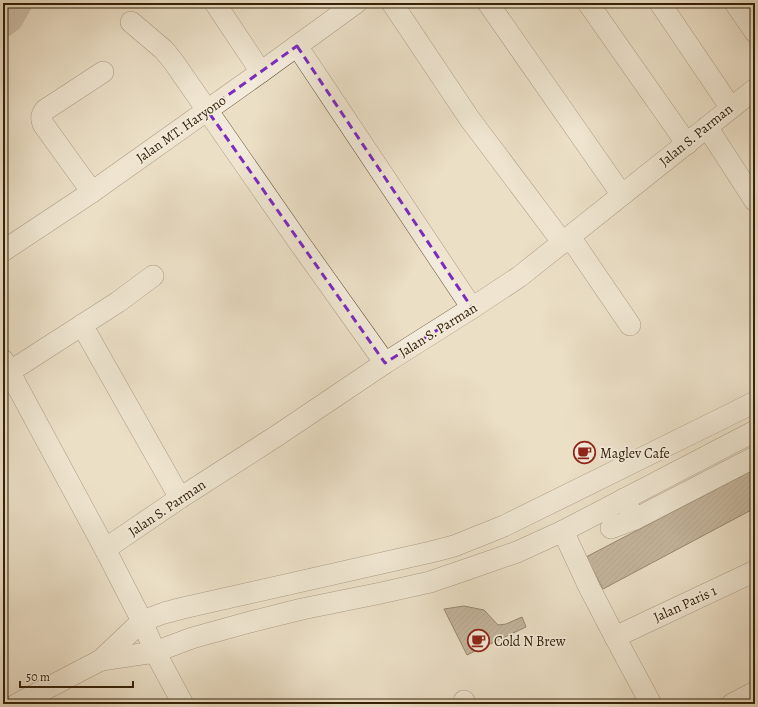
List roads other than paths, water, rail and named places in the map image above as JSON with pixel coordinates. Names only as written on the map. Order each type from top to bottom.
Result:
[{"type":"street","points":[[216,3],[261,72]]},
{"type":"street","points":[[392,3],[469,118],[566,240],[630,325]]},
{"type":"street","points":[[488,3],[622,195]]},
{"type":"street","points":[[588,3],[687,144]]},
{"type":"street","points":[[660,3],[731,108]]},
{"type":"street","points":[[735,3],[755,32]]},
{"type":"street","name":"Jalan MT. Haryono","points":[[3,251],[92,192],[261,72],[297,46],[345,6]]},
{"type":"street","points":[[131,22],[164,50],[173,60],[293,234],[385,363]]},
{"type":"street","points":[[297,46],[472,308]]},
{"type":"street","points":[[92,192],[43,124],[41,118],[42,113],[45,110],[103,72]]},
{"type":"street","name":"Jalan S. Parman","points":[[105,549],[385,363],[519,277],[755,89]]},
{"type":"street","points":[[708,127],[755,201]]},
{"type":"street","points":[[153,276],[118,302],[82,325],[6,366],[105,549],[142,621],[155,652],[183,704]]},
{"type":"street","points":[[82,325],[180,498]]},
{"type":"street","points":[[17,704],[101,660],[142,621],[183,608],[454,546],[504,526],[755,402]]},
{"type":"street","points":[[101,660],[155,652],[192,638],[250,622],[302,609],[430,582],[517,552],[563,531],[755,431]]},
{"type":"street","points":[[710,454],[720,475]]},
{"type":"street","points":[[612,528],[635,519],[755,457]]},
{"type":"street","points":[[624,499],[635,519]]},
{"type":"street","points":[[504,526],[517,552]]},
{"type":"street","points":[[563,531],[615,637],[651,704]]},
{"type":"street","name":"Jalan Paris 1","points":[[615,637],[755,571]]},
{"type":"street","points":[[732,704],[755,692]]},
{"type":"waterway","points":[[3,24],[10,19],[19,3]]},
{"type":"place","name":"Maglev Cafe","points":[[585,453]]},
{"type":"place","name":"Cold N Brew","points":[[479,641]]}]
